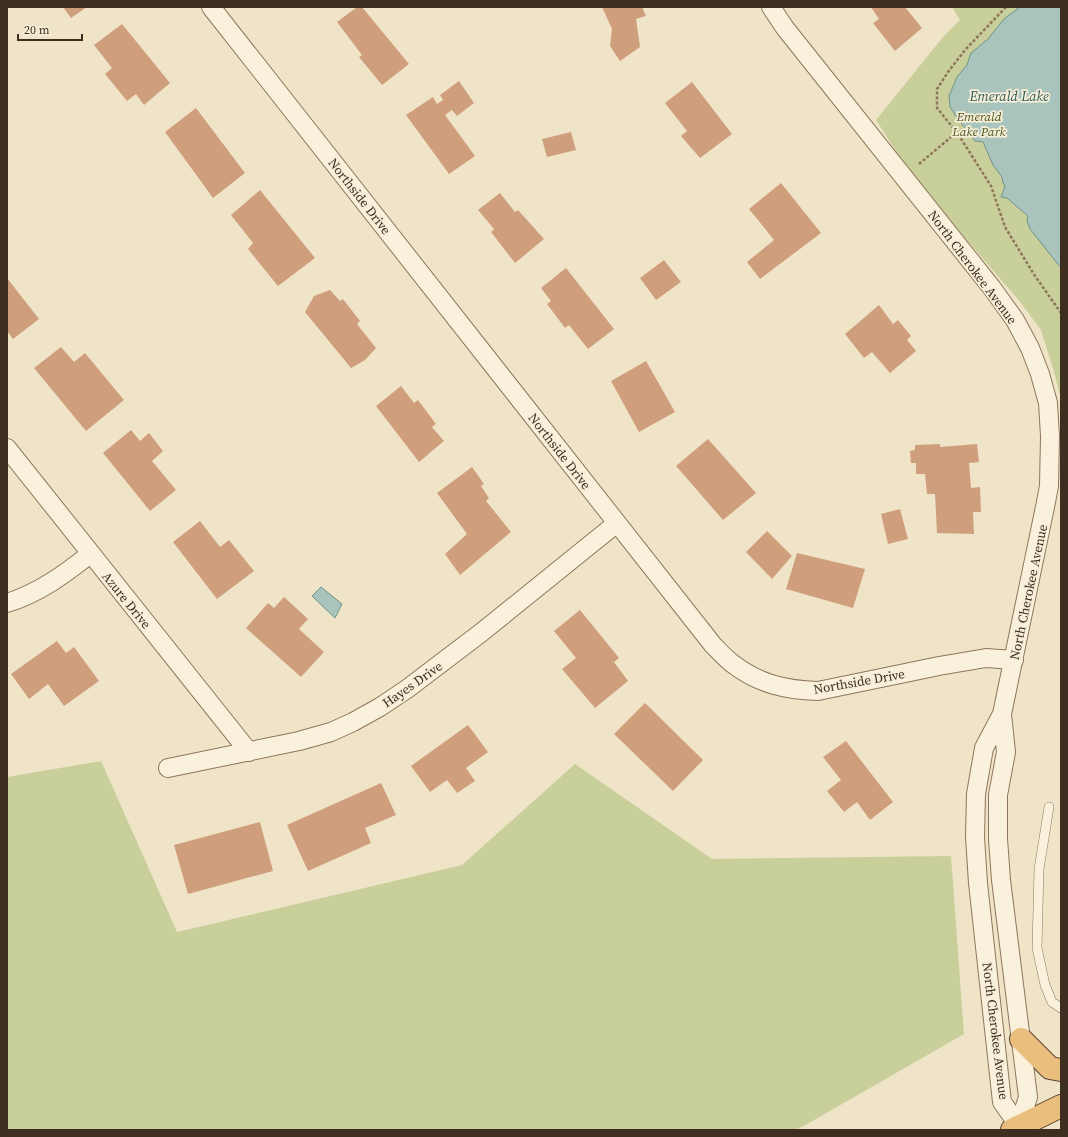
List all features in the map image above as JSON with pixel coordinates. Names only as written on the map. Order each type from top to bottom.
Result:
[{"type":"highway","points":[[1020,1039],[1050,1068],[1061,1070]]},
{"type":"highway","points":[[1016,1128],[1061,1106]]},
{"type":"street","name":"Northside Drive","points":[[211,7],[616,523],[713,645],[733,664],[756,680],[791,689],[818,691],[986,658],[1014,660]]},
{"type":"street","name":"North Cherokee Avenue","points":[[772,7],[785,28],[992,288],[1015,320],[1030,348],[1040,374],[1048,403],[1055,484],[1002,714],[984,748],[976,794],[975,837],[978,883],[1002,1102],[1016,1128]]},
{"type":"street","name":"Azure Drive","points":[[7,448],[249,752]]},
{"type":"street","name":"Hayes Drive","points":[[168,768],[299,741],[331,732],[380,707],[407,689],[482,632],[616,523]]},
{"type":"street","points":[[7,603],[32,593],[54,581],[90,554]]},
{"type":"street","name":"North Cherokee Avenue","points":[[1002,714],[1006,752],[998,794],[998,839],[1001,880],[1028,1097],[1016,1128]]},
{"type":"lane","points":[[1049,807],[1039,869],[1037,948],[1045,985],[1052,1002],[1061,1008]]},
{"type":"path","points":[[1006,7],[965,50],[948,72],[937,89],[937,108],[957,132],[990,186],[1005,227],[1035,276],[1061,313]]},
{"type":"path","points":[[903,178],[957,132]]},
{"type":"green space","name":"Emerald Lake Park","points":[[952,7],[1061,7],[1061,399],[1041,330],[1021,303],[965,238],[899,156],[876,120],[943,37],[960,20]]},
{"type":"green space","points":[[101,761],[177,932],[462,865],[575,764],[712,859],[951,856],[964,1034],[802,1127],[793,1130],[7,1130],[7,777]]},
{"type":"water","name":"Emerald Lake","points":[[1020,7],[1061,7],[1061,268],[1030,229],[1027,221],[1028,216],[1007,198],[1001,197],[1005,186],[1002,177],[993,165],[983,142],[975,141],[950,107],[949,96],[957,77],[967,65],[971,53],[988,39],[1004,19]]},
{"type":"water","points":[[321,587],[342,604],[335,618],[312,596]]},
{"type":"building","points":[[63,7],[87,7],[71,18]]},
{"type":"building","points":[[357,7],[362,7],[409,64],[382,85],[359,57],[362,55],[337,22]]},
{"type":"building","points":[[602,7],[642,7],[646,16],[636,19],[640,47],[620,61],[610,46],[612,29]]},
{"type":"building","points":[[871,7],[905,7],[922,28],[895,51],[873,23],[879,19]]},
{"type":"building","points":[[122,24],[170,83],[144,105],[136,94],[127,101],[105,74],[112,68],[94,45]]},
{"type":"building","points":[[459,81],[474,103],[457,116],[452,110],[445,115],[475,156],[449,174],[406,115],[433,97],[437,104],[443,100],[440,95]]},
{"type":"building","points":[[692,82],[732,134],[700,158],[681,136],[687,131],[665,103]]},
{"type":"building","points":[[196,108],[245,173],[213,198],[165,132]]},
{"type":"building","points":[[571,132],[576,150],[547,157],[542,139]]},
{"type":"building","points":[[781,183],[821,233],[760,279],[747,262],[774,240],[749,209]]},
{"type":"building","points":[[260,190],[315,258],[278,286],[248,249],[253,243],[231,215]]},
{"type":"building","points":[[500,193],[515,212],[518,210],[544,239],[515,263],[491,232],[494,229],[478,210]]},
{"type":"building","points":[[664,260],[681,282],[656,300],[640,278]]},
{"type":"building","points":[[566,268],[614,329],[588,349],[569,325],[565,328],[547,304],[551,301],[541,288]]},
{"type":"building","points":[[7,278],[39,319],[13,339],[7,331]]},
{"type":"building","points":[[330,290],[340,301],[343,299],[360,321],[357,324],[376,348],[365,360],[351,368],[305,312],[314,296]]},
{"type":"building","points":[[879,305],[893,324],[898,320],[911,336],[907,340],[916,351],[890,373],[872,352],[864,358],[845,334]]},
{"type":"building","points":[[61,347],[74,362],[85,353],[124,400],[86,431],[34,368]]},
{"type":"building","points":[[646,361],[675,412],[639,432],[611,381]]},
{"type":"building","points":[[401,386],[414,403],[418,400],[436,424],[432,427],[444,441],[419,462],[376,406]]},
{"type":"building","points":[[131,430],[140,441],[149,433],[163,451],[152,461],[176,490],[150,511],[103,453]]},
{"type":"building","points":[[708,439],[756,493],[723,520],[676,466]]},
{"type":"building","points":[[940,444],[940,447],[977,444],[979,462],[969,463],[971,488],[980,487],[981,512],[973,512],[974,534],[937,533],[935,494],[927,494],[925,474],[916,474],[916,463],[911,463],[910,451],[915,450],[915,445]]},
{"type":"building","points":[[472,467],[484,484],[481,486],[489,498],[486,501],[511,532],[460,575],[445,554],[467,534],[437,493]]},
{"type":"building","points":[[900,509],[908,539],[888,544],[881,514]]},
{"type":"building","points":[[200,521],[220,547],[229,540],[254,571],[217,599],[173,542]]},
{"type":"building","points":[[767,531],[792,556],[772,579],[746,552]]},
{"type":"building","points":[[797,553],[865,569],[853,608],[786,589]]},
{"type":"building","points":[[284,597],[308,619],[299,629],[324,652],[301,677],[246,628],[268,603],[274,608]]},
{"type":"building","points":[[580,610],[619,658],[614,662],[628,681],[595,708],[562,669],[576,658],[554,631]]},
{"type":"building","points":[[57,641],[66,653],[74,647],[99,681],[64,706],[48,684],[29,699],[11,674]]},
{"type":"building","points":[[645,703],[703,760],[673,791],[614,734]]},
{"type":"building","points":[[468,725],[488,752],[466,768],[475,781],[457,793],[447,780],[430,792],[411,766]]},
{"type":"building","points":[[846,741],[893,802],[870,820],[857,802],[844,812],[827,791],[841,780],[823,757]]},
{"type":"building","points":[[381,783],[396,815],[365,828],[371,843],[308,871],[287,825]]},
{"type":"building","points":[[260,822],[273,871],[188,894],[174,845]]}]
